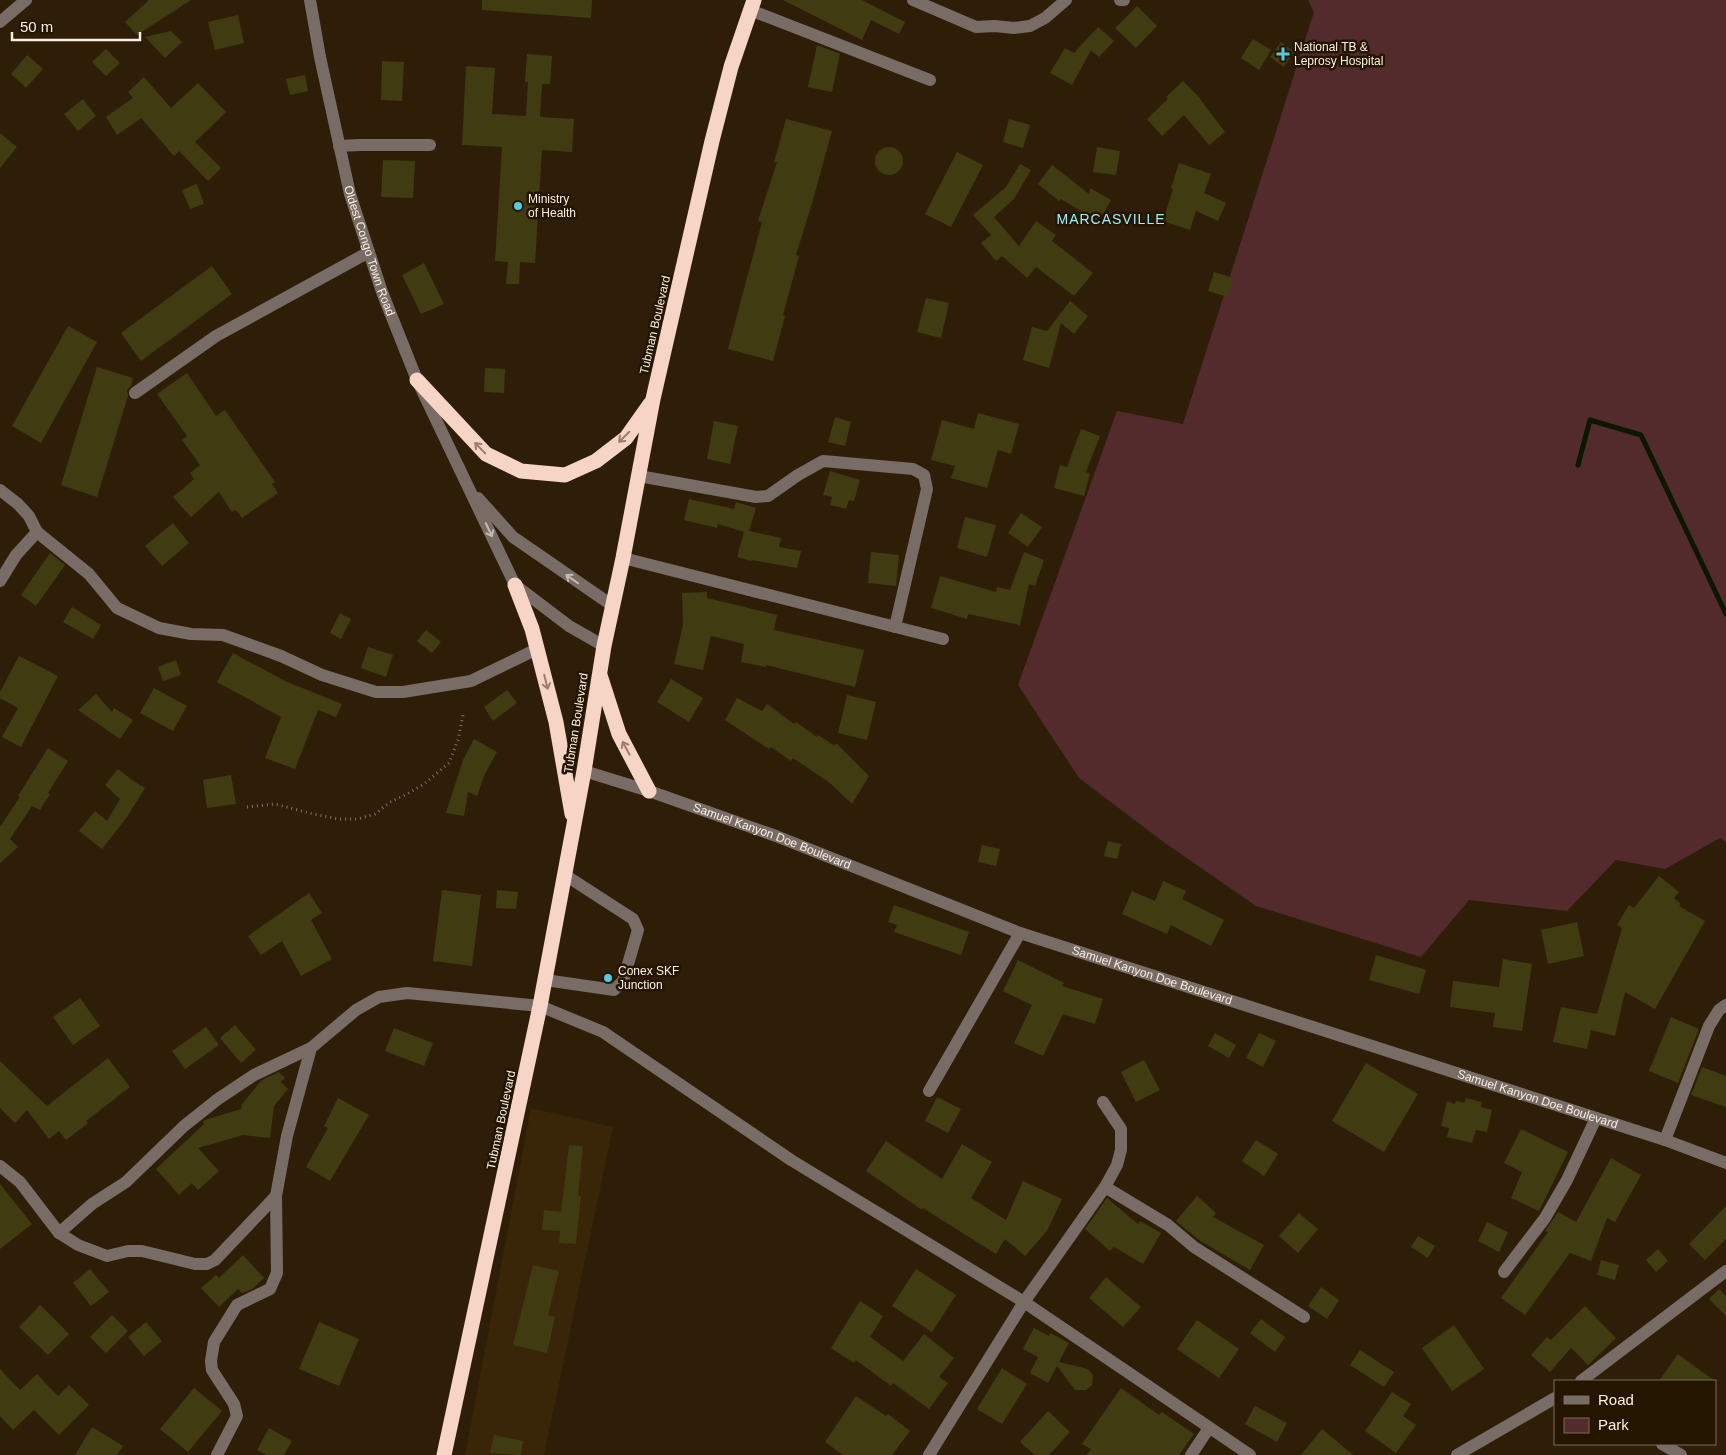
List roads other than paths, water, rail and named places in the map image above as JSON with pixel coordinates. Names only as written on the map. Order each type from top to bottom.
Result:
[{"type":"highway","name":"Tubman Boulevard","points":[[444,1455],[540,1006],[584,772],[599,672],[623,558],[653,398],[712,140],[731,66],[752,5]]},
{"type":"highway","points":[[417,380],[486,454],[521,471],[565,475],[596,461],[626,438],[653,398]]},
{"type":"highway","points":[[515,585],[538,649],[556,722],[574,824]]},
{"type":"highway","points":[[599,672],[619,734],[649,791]]},
{"type":"street","points":[[0,22],[26,0]]},
{"type":"street","name":"Oldest Congo Town Road","points":[[310,0],[320,57],[350,194],[382,292],[417,380],[515,585]]},
{"type":"street","points":[[913,0],[976,26],[1014,28],[1030,26],[1045,18],[1066,0]]},
{"type":"street","points":[[752,5],[930,80]]},
{"type":"street","points":[[339,146],[430,145]]},
{"type":"street","points":[[135,393],[216,336],[369,252]]},
{"type":"street","points":[[639,476],[756,497],[768,496],[798,475],[823,461],[913,469],[924,475],[927,489],[895,627]]},
{"type":"street","points":[[468,486],[513,537],[613,606]]},
{"type":"street","points":[[0,490],[18,504],[29,516],[37,532],[89,574],[117,608],[159,628],[191,634],[223,635],[281,656],[322,675],[376,692],[403,692],[471,681],[538,649]]},
{"type":"street","points":[[0,582],[16,555],[37,532]]},
{"type":"street","points":[[623,558],[943,640]]},
{"type":"street","points":[[515,585],[569,626],[604,646]]},
{"type":"street","name":"Samuel Kanyon Doe Boulevard","points":[[584,772],[649,791],[776,836],[1020,933],[1665,1140],[1726,1163]]},
{"type":"street","points":[[545,980],[614,990],[623,981],[638,930],[633,919],[564,875]]},
{"type":"street","points":[[929,1091],[1020,933]]},
{"type":"street","points":[[58,1233],[92,1204],[126,1182],[184,1126],[218,1099],[254,1075],[310,1048],[356,1010],[379,996],[407,993],[540,1006],[603,1032],[791,1160],[1024,1302],[1250,1455]]},
{"type":"street","points":[[1665,1140],[1709,1026],[1719,1010],[1726,1005]]},
{"type":"street","points":[[217,1455],[237,1416],[234,1404],[212,1370],[211,1361],[214,1342],[237,1305],[270,1289],[277,1272],[276,1196],[288,1136],[310,1048]]},
{"type":"street","points":[[929,1455],[1024,1302],[1105,1187],[1117,1165],[1121,1150],[1121,1129],[1103,1102]]},
{"type":"street","points":[[1504,1272],[1545,1218],[1567,1180],[1596,1118]]},
{"type":"street","points":[[0,1166],[20,1182],[58,1233],[78,1245],[107,1256],[128,1251],[142,1251],[195,1264],[207,1264],[215,1260],[276,1196]]},
{"type":"street","points":[[0,1180],[20,1182]]},
{"type":"street","points":[[1105,1187],[1168,1225],[1194,1247],[1304,1317]]},
{"type":"street","points":[[1581,1380],[1726,1271]]},
{"type":"street","points":[[1457,1455],[1554,1399]]},
{"type":"street","points":[[1191,1455],[1209,1428]]},
{"type":"street","points":[[1664,1445],[1681,1455]]},
{"type":"waterway","points":[[1578,465],[1590,420],[1641,435],[1726,614]]},
{"type":"place","name":"National TB & Leprosy Hospital","points":[[1283,54]]},
{"type":"place","name":"Ministry of Health","points":[[518,206]]},
{"type":"place","name":"Conex SKF Junction","points":[[608,978]]},
{"type":"district","name":"MARCASVILLE","points":[[1111,219]]}]
